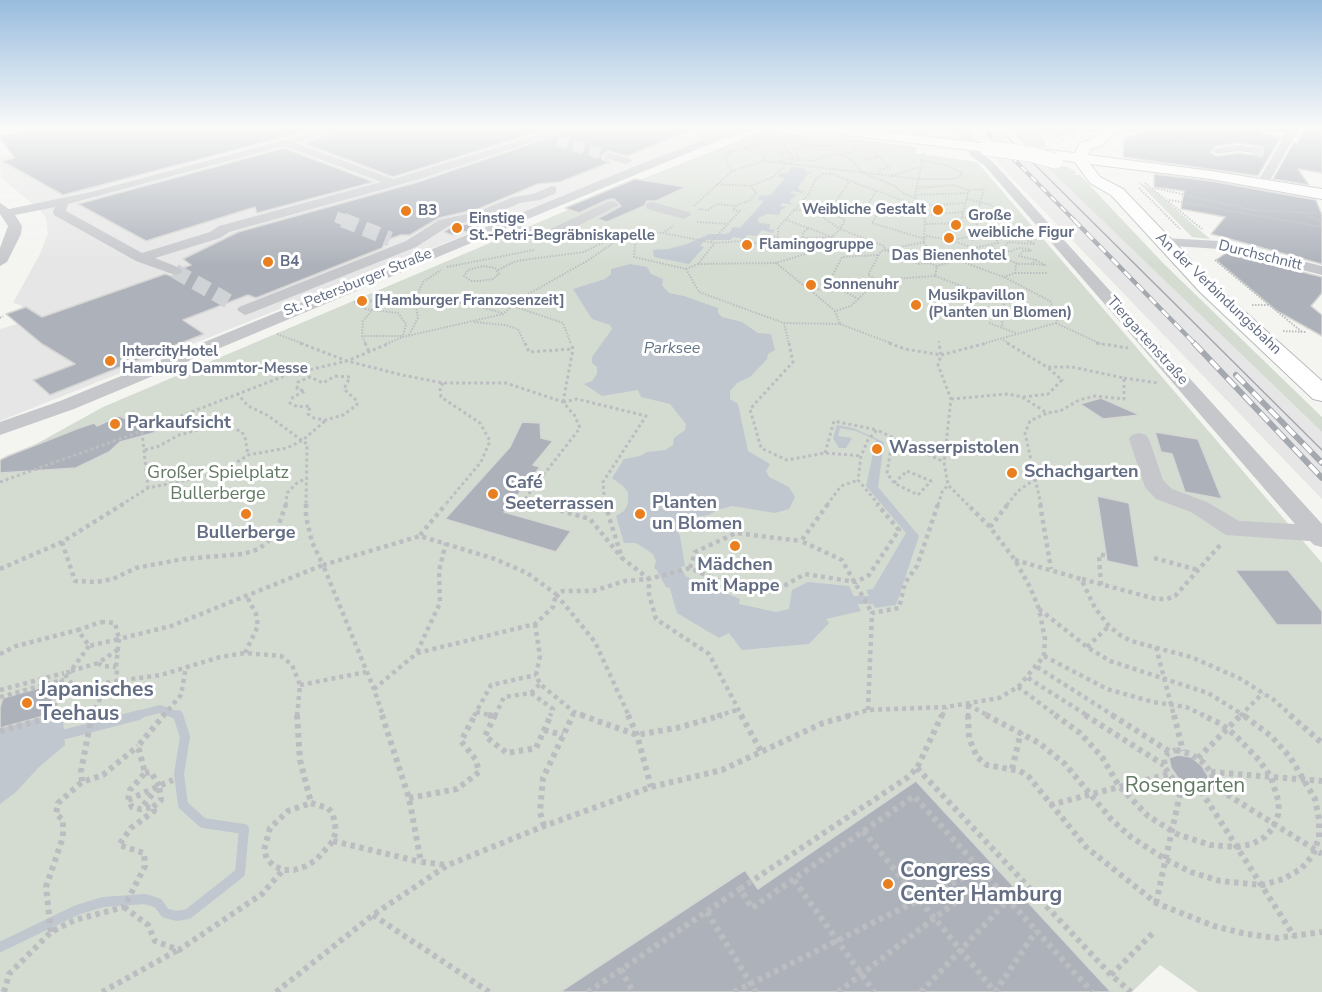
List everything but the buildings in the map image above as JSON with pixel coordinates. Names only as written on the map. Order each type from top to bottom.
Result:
[{"type":"main road","name":"An der Verbindungsbahn","points":[[1090,173],[1095,180],[1117,192],[1207,288],[1322,394]]},
{"type":"main road","name":"An der Verbindungsbahn","points":[[1114,173],[1121,182],[1117,192]]},
{"type":"main road","points":[[1174,173],[1322,194]]},
{"type":"street","points":[[0,262],[14,234],[7,219],[58,201],[92,195],[173,173]]},
{"type":"street","points":[[367,173],[391,182]]},
{"type":"street","points":[[141,258],[215,235],[224,229],[243,226],[425,173]]},
{"type":"street","points":[[263,322],[237,306],[407,246],[444,223],[483,214],[517,200],[536,197],[586,173]]},
{"type":"street","name":"St. Petersburger Straße","points":[[0,429],[66,405],[506,223],[614,173]]},
{"type":"street","name":"Tiergartenstraße","points":[[997,173],[1319,536]]},
{"type":"street","points":[[1262,184],[1266,173]]},
{"type":"street","points":[[58,201],[62,205],[59,212],[141,258],[175,271]]},
{"type":"street","points":[[506,223],[545,237],[613,205]]},
{"type":"street","points":[[309,206],[327,213]]},
{"type":"street","points":[[652,206],[681,218]]},
{"type":"street","points":[[390,239],[407,246]]},
{"type":"street","name":"Durchschnitt","points":[[1162,242],[1322,271]]},
{"type":"street","points":[[1139,439],[1157,488],[1173,498],[1199,507],[1234,529],[1319,536]]},
{"type":"path","points":[[729,173],[692,208],[708,210],[717,204],[736,207],[749,201],[756,193],[751,186]]},
{"type":"path","points":[[717,184],[751,186],[777,173]]},
{"type":"path","points":[[864,173],[895,186],[903,193],[916,196],[984,189],[976,219],[979,228],[996,238],[1018,235],[1033,241],[1035,244],[1031,246],[1008,242],[1004,249],[1010,252],[1018,248],[1030,249],[1031,251],[1023,251],[1019,256],[1045,265],[1020,264],[1004,258],[992,246]]},
{"type":"path","points":[[865,173],[918,180],[952,179],[961,176],[962,173]]},
{"type":"path","points":[[890,177],[901,173]]},
{"type":"path","points":[[919,173],[916,196],[918,206],[925,215],[927,249],[954,261],[1004,277],[1050,301],[1058,316],[1056,323]]},
{"type":"path","points":[[778,237],[778,228],[808,194],[815,180],[823,174],[830,174],[918,206],[967,201],[980,202],[1002,211],[1005,215],[977,213]]},
{"type":"path","points":[[1142,181],[1168,200],[1269,305],[1304,332],[1274,331]]},
{"type":"path","points":[[829,211],[850,182]]},
{"type":"path","points":[[916,188],[953,185],[969,191]]},
{"type":"path","points":[[1138,187],[1186,235]]},
{"type":"path","points":[[1154,188],[1252,210],[1322,213]]},
{"type":"path","points":[[876,191],[866,209],[878,213],[872,223],[925,239],[951,240],[968,237],[973,240]]},
{"type":"path","points":[[926,224],[960,223],[969,191]]},
{"type":"path","points":[[1197,205],[1198,199]]},
{"type":"path","points":[[1168,200],[1322,226]]},
{"type":"path","points":[[698,264],[712,243],[740,211],[733,210],[736,207]]},
{"type":"path","points":[[464,262],[498,270],[516,261],[584,252],[604,242],[631,236],[663,233],[712,243],[743,241],[762,244],[803,238],[831,237],[840,229],[845,220],[829,211],[792,210]]},
{"type":"path","points":[[1252,210],[1253,214]]},
{"type":"path","points":[[1280,219],[1295,211]]},
{"type":"path","points":[[815,212],[840,229],[884,246],[885,250],[918,264],[929,263],[937,266],[954,261],[974,248],[998,243],[996,238]]},
{"type":"path","points":[[925,215],[963,212]]},
{"type":"path","points":[[977,213],[1001,221]]},
{"type":"path","points":[[1316,213],[1309,216],[1321,221],[1316,225]]},
{"type":"path","points":[[962,217],[976,219]]},
{"type":"path","points":[[663,233],[681,218],[729,224]]},
{"type":"path","points":[[786,220],[831,237]]},
{"type":"path","points":[[803,238],[803,232],[808,228]]},
{"type":"path","points":[[762,244],[767,235],[778,237],[783,241]]},
{"type":"path","points":[[631,236],[634,257],[686,269],[698,264],[776,263],[815,251],[832,242],[831,237]]},
{"type":"path","points":[[925,239],[885,250],[878,255],[868,275],[878,280],[934,276],[1004,302],[1002,326]]},
{"type":"path","points":[[951,240],[987,253],[994,260]]},
{"type":"path","points":[[0,482],[142,431],[287,375],[346,361],[409,335],[503,314],[523,297],[587,261],[616,241]]},
{"type":"path","points":[[522,253],[537,259]]},
{"type":"path","points":[[826,288],[842,257],[878,255]]},
{"type":"path","points":[[409,335],[418,318],[415,300],[423,282],[438,271],[464,262],[490,258]]},
{"type":"path","points":[[1032,264],[1036,260]]},
{"type":"path","points":[[776,263],[835,311],[840,324]]},
{"type":"path","points":[[1015,273],[1016,264],[1020,264]]},
{"type":"path","points":[[483,266],[468,270],[464,276],[474,281],[489,280],[499,274],[498,270]]},
{"type":"path","points":[[934,276],[937,266]]},
{"type":"path","points":[[686,269],[699,292],[784,323],[840,324],[905,349],[940,355],[1002,340],[1017,333],[1040,329],[1056,323],[1100,344],[1154,350]]},
{"type":"path","points":[[1004,277],[1015,273],[1048,273]]},
{"type":"path","points":[[835,311],[851,306],[878,280]]},
{"type":"path","points":[[808,289],[826,288],[842,291],[858,299]]},
{"type":"path","points":[[415,300],[466,303],[503,314]]},
{"type":"path","points":[[363,304],[364,309],[398,313],[406,324],[403,337]]},
{"type":"path","points":[[1248,305],[1269,305]]},
{"type":"path","points":[[513,306],[563,323],[573,349],[563,402]]},
{"type":"path","points":[[369,352],[362,336],[363,321],[373,309]]},
{"type":"path","points":[[469,321],[505,325],[518,329],[529,352],[573,349]]},
{"type":"path","points":[[263,322],[275,333],[346,361],[443,383],[506,382],[563,402],[575,416],[580,428],[524,500],[590,519],[622,558],[650,579]]},
{"type":"path","points":[[784,323],[793,362],[750,409],[761,448],[787,460],[825,453],[861,456]]},
{"type":"path","points":[[989,323],[1017,333]]},
{"type":"path","points":[[362,336],[403,337]]},
{"type":"path","points":[[1002,340],[1047,367],[1062,380],[1048,394],[1022,398]]},
{"type":"path","points":[[276,992],[373,915],[448,865],[544,826],[651,787],[722,770],[823,723],[868,710],[946,707],[999,698],[1028,678],[1044,656],[1045,639],[1039,609],[1016,560],[990,527],[948,485],[944,462],[951,399],[938,365],[939,341]]},
{"type":"path","points":[[1047,367],[1072,367],[1149,382]]},
{"type":"path","points":[[0,569],[62,542],[148,488],[220,473],[248,455],[287,448],[303,440],[326,420],[343,415],[357,405],[357,401],[344,389],[350,377],[335,376],[323,383],[315,378],[303,378],[298,381],[297,389],[305,391],[293,397],[290,403],[298,407],[310,406],[308,414],[314,418],[326,420]]},
{"type":"path","points":[[1051,569],[1042,512],[1025,433],[1030,421],[1047,413],[1060,411],[1079,400],[1095,396],[1124,399],[1124,378]]},
{"type":"path","points":[[420,536],[481,462],[490,441],[480,423],[441,397],[440,388],[443,383]]},
{"type":"path","points":[[237,393],[248,406],[267,415],[307,444],[306,517],[312,542],[374,688],[409,798],[421,862]]},
{"type":"path","points":[[951,399],[1008,394],[1022,398],[1047,413]]},
{"type":"path","points":[[563,402],[577,399],[646,416],[603,482],[606,512],[622,558]]},
{"type":"path","points":[[825,453],[834,421],[876,432],[944,462]]},
{"type":"path","points":[[145,450],[159,446],[178,435],[202,429],[230,428],[241,431],[245,437],[248,455]]},
{"type":"path","points":[[142,431],[148,488]]},
{"type":"path","points":[[556,594],[563,591],[593,591],[625,581],[660,577],[690,568],[742,591],[782,587],[805,574],[856,582],[869,575],[899,530],[858,480],[861,456],[868,440],[876,432]]},
{"type":"path","points":[[894,483],[908,471],[931,481],[918,495],[894,483],[887,473],[891,448],[902,442]]},
{"type":"path","points":[[798,453],[799,459]]},
{"type":"path","points":[[62,542],[75,581],[96,582],[113,579],[136,568],[183,559],[243,554],[259,549],[275,535],[287,503],[287,493],[298,482],[308,478]]},
{"type":"path","points":[[990,527],[1018,491],[1034,479]]},
{"type":"path","points":[[801,541],[841,486],[858,480]]},
{"type":"path","points":[[871,612],[899,608],[905,583],[917,566],[942,492],[948,485]]},
{"type":"path","points":[[1016,560],[1101,585],[1167,599],[1175,596],[1234,529]]},
{"type":"path","points":[[690,568],[695,552],[736,533],[801,541],[842,560],[871,612],[868,710]]},
{"type":"path","points":[[67,673],[88,646],[171,626],[323,565],[420,536],[495,559],[527,573],[556,594],[595,642],[637,735],[651,787]]},
{"type":"path","points":[[417,653],[440,603],[439,571],[446,543]]},
{"type":"path","points":[[1101,585],[1099,555],[1105,555]]},
{"type":"path","points":[[1154,558],[1198,570]]},
{"type":"path","points":[[650,579],[649,594],[656,619],[709,654],[762,753]]},
{"type":"path","points":[[1081,579],[1095,608],[1109,626],[1131,641],[1203,661],[1239,678],[1296,718],[1322,743]]},
{"type":"path","points":[[374,688],[417,653],[535,624],[553,607],[556,594]]},
{"type":"path","points":[[245,653],[258,626],[256,614],[246,596]]},
{"type":"path","points":[[968,704],[1039,743],[1065,764],[1111,819],[1131,837],[1165,859],[1191,872],[1220,881],[1262,885],[1283,879],[1300,869],[1313,855],[1319,837],[1319,819],[1315,799],[1290,757],[1271,736],[1243,714],[1208,693],[1164,678],[1134,671],[1110,661],[1087,647],[1039,609]]},
{"type":"path","points":[[0,654],[16,646],[101,622],[115,623],[119,639],[116,667],[118,681]]},
{"type":"path","points":[[535,624],[540,656],[536,675],[540,684],[574,712],[637,735],[681,727],[737,710]]},
{"type":"path","points":[[1087,647],[1109,626]]},
{"type":"path","points":[[78,630],[88,646]]},
{"type":"path","points":[[1156,647],[1183,751]]},
{"type":"path","points":[[0,690],[98,663],[119,649]]},
{"type":"path","points":[[67,673],[74,687],[161,675],[220,657],[245,653],[280,656],[292,665],[300,685],[296,722],[300,760],[311,803]]},
{"type":"path","points":[[1018,687],[1080,733],[1102,757],[1119,786],[1148,816],[1170,830],[1210,845],[1237,847],[1252,844],[1265,837],[1275,824],[1279,804],[1271,777],[1247,745],[1227,729],[1202,714],[1107,689],[1044,656]]},
{"type":"path","points":[[98,663],[102,666],[116,667]]},
{"type":"path","points":[[51,932],[46,887],[63,837],[63,820],[56,814],[58,803],[82,782],[103,775],[138,746],[181,695],[186,666]]},
{"type":"path","points":[[1037,667],[1170,752]]},
{"type":"path","points":[[300,685],[366,672]]},
{"type":"path","points":[[409,798],[457,789],[479,772],[476,760],[461,741],[490,685],[536,675]]},
{"type":"path","points":[[1028,678],[1164,765]]},
{"type":"path","points":[[0,698],[62,680],[52,717],[0,731]]},
{"type":"path","points":[[82,782],[81,771],[91,716],[101,697],[127,681]]},
{"type":"path","points":[[28,689],[31,682]]},
{"type":"path","points":[[531,693],[553,709],[536,748],[507,753],[485,735],[504,697],[531,693],[540,684]]},
{"type":"path","points":[[1198,758],[1263,693]]},
{"type":"path","points":[[968,704],[969,738],[977,756],[987,765],[1012,769],[1029,777],[1086,847],[1156,903],[1230,931],[1262,937],[1294,937],[1322,932]]},
{"type":"path","points":[[588,992],[908,777],[917,768],[946,707]]},
{"type":"path","points":[[476,712],[495,716]]},
{"type":"path","points":[[544,826],[540,812],[543,778],[574,712]]},
{"type":"path","points":[[544,730],[563,735]]},
{"type":"path","points":[[1012,769],[1021,732]]},
{"type":"path","points":[[138,746],[145,774]]},
{"type":"path","points":[[1212,785],[1211,772],[1198,758],[1183,751],[1170,752],[1165,756],[1164,765],[1168,774],[1182,785],[1201,791],[1294,937]]},
{"type":"path","points":[[917,768],[1111,975],[1131,992]]},
{"type":"path","points":[[151,772],[159,786],[161,800],[153,807],[140,809],[132,807],[128,800],[130,790],[145,774],[151,772]]},
{"type":"path","points":[[1211,772],[1322,781]]},
{"type":"path","points":[[1050,805],[1168,774]]},
{"type":"path","points":[[128,800],[173,780]]},
{"type":"path","points":[[1156,903],[1170,830],[1182,785]]},
{"type":"path","points":[[1201,791],[1212,785]]},
{"type":"path","points":[[1212,785],[1322,854]]},
{"type":"path","points":[[140,809],[159,786]]},
{"type":"path","points":[[740,890],[752,908],[914,796],[1092,992]]},
{"type":"path","points":[[311,803],[328,808],[333,814],[336,831],[333,841],[326,851],[311,863],[294,870],[283,870],[274,866],[267,859],[264,850],[270,828],[288,811],[311,803]]},
{"type":"path","points":[[4,992],[9,974],[51,932],[75,920],[124,907],[145,866],[144,853],[119,845],[131,828],[154,811],[153,807]]},
{"type":"path","points":[[863,831],[995,992],[1036,931]]},
{"type":"path","points":[[333,841],[421,862],[448,865]]},
{"type":"path","points":[[734,992],[981,869]]},
{"type":"path","points":[[102,992],[179,950],[262,894],[283,870]]},
{"type":"path","points":[[838,992],[988,877]]},
{"type":"path","points":[[794,879],[874,992]]},
{"type":"path","points":[[921,992],[1008,900]]},
{"type":"path","points":[[124,907],[148,925],[155,941],[179,950]]},
{"type":"path","points":[[707,912],[756,992]]},
{"type":"path","points":[[373,915],[489,992]]},
{"type":"path","points":[[1111,975],[1154,932]]},
{"type":"path","points":[[621,969],[633,992]]},
{"type":"shaded area","points":[[1,173],[619,173],[0,421],[0,329],[35,319],[20,305],[13,303],[40,254],[48,233],[46,218],[40,210],[1,178]]},
{"type":"shaded area","points":[[1008,173],[1054,173],[1322,432],[1322,499]]},
{"type":"green space","name":"Planten un Blomen","points":[[657,173],[987,173],[1322,563],[1322,992],[1198,992],[1160,965],[1132,992],[0,992],[0,464],[103,407]]},
{"type":"green space","points":[[1054,173],[1080,175],[1164,264],[1322,417],[1322,432]]},
{"type":"green space","points":[[1137,181],[1153,190],[1210,239],[1192,237]]},
{"type":"water","points":[[780,173],[811,173],[798,187],[799,190],[805,191],[803,193],[792,191],[790,193],[797,194],[789,202],[795,205],[782,203],[780,206],[787,207],[781,210],[779,215],[768,214],[758,218],[759,223],[770,224],[769,229],[775,230],[772,233],[762,230],[757,236],[747,235],[744,239],[733,237],[730,240],[705,240],[700,246],[704,247],[689,264],[654,257],[653,250],[668,249],[687,244],[709,234],[729,233],[733,227],[740,228],[764,201],[757,199],[760,196],[771,195],[785,178],[778,176]]},
{"type":"water","name":"Parksee","points":[[630,264],[647,267],[651,274],[663,279],[662,285],[669,293],[718,308],[718,313],[722,317],[742,322],[758,333],[771,334],[775,350],[768,354],[767,359],[750,377],[737,383],[730,391],[730,399],[738,404],[748,451],[770,464],[766,471],[769,477],[789,487],[795,497],[789,509],[775,513],[732,506],[709,515],[684,519],[678,524],[677,530],[685,566],[661,573],[654,568],[656,561],[653,554],[636,543],[624,543],[616,516],[624,511],[628,504],[628,492],[612,478],[624,459],[647,452],[665,450],[673,445],[674,438],[685,430],[686,424],[670,404],[641,397],[638,390],[602,396],[584,384],[592,381],[597,374],[597,367],[592,363],[592,357],[612,329],[610,325],[592,319],[573,289],[605,279],[611,274],[611,269]]},
{"type":"water","points":[[837,425],[853,428],[884,442],[878,487],[919,536],[896,605],[875,608],[866,590],[873,589],[906,533],[866,486],[876,440],[856,431],[840,428],[838,436],[852,438],[846,448],[839,448],[833,438]]},
{"type":"water","points":[[687,577],[740,599],[739,604],[776,612],[789,609],[792,590],[808,582],[849,586],[861,611],[826,619],[829,623],[809,644],[742,650],[729,633],[719,638],[677,613],[668,582]]},
{"type":"water","points":[[62,708],[65,745],[38,768],[16,792],[0,804],[0,724]]},
{"type":"waterway","points":[[670,571],[675,580]]},
{"type":"waterway","points":[[856,600],[871,600]]},
{"type":"waterway","points":[[133,716],[160,709],[178,716]]},
{"type":"waterway","points":[[66,734],[139,715]]},
{"type":"waterway","points":[[0,947],[77,910],[103,902],[145,899],[158,903],[165,913],[177,916],[188,914],[240,873],[244,829],[203,823],[183,805],[179,774],[185,737],[178,716]]},
{"type":"tunnel","points":[[336,217],[347,221]]},
{"type":"tunnel","points":[[343,220],[390,239]]},
{"type":"tunnel","points":[[175,271],[230,302]]},
{"type":"tram line","points":[[1044,173],[1322,450]]},
{"type":"railway","points":[[1028,173],[1075,221]]},
{"type":"railway","points":[[1074,220],[1195,344]]},
{"type":"railway","points":[[1194,343],[1322,478]]},
{"type":"railway","points":[[1236,375],[1322,463]]},
{"type":"place","name":"Weibliche Gestalt","points":[[938,210]]},
{"type":"place","name":"B3","points":[[406,211]]},
{"type":"place","name":"Große weibliche Figur","points":[[956,225]]},
{"type":"place","name":"Einstige St.-Petri-Begräbniskapelle","points":[[457,228]]},
{"type":"place","name":"Das Bienenhotel","points":[[949,238]]},
{"type":"place","name":"Flamingogruppe","points":[[747,245]]},
{"type":"place","name":"B4","points":[[268,262]]},
{"type":"place","name":"Sonnenuhr","points":[[811,285]]},
{"type":"place","name":"[Hamburger Franzosenzeit]","points":[[362,301]]},
{"type":"place","name":"Musikpavillon (Planten un Blomen)","points":[[916,305]]},
{"type":"place","name":"IntercityHotel Hamburg Dammtor-Messe","points":[[110,361]]},
{"type":"place","name":"Parkaufsicht","points":[[115,424]]},
{"type":"place","name":"Wasserpistolen","points":[[877,449]]},
{"type":"place","name":"Schachgarten","points":[[1012,473]]},
{"type":"place","name":"Café Seeterrassen","points":[[493,494]]},
{"type":"place","name":"Bullerberge","points":[[246,514]]},
{"type":"place","name":"Planten un Blomen","points":[[640,514]]},
{"type":"place","name":"Mädchen mit Mappe","points":[[735,546]]},
{"type":"place","name":"Japanisches Teehaus","points":[[27,703]]},
{"type":"place","name":"Congress Center Hamburg","points":[[888,884]]},
{"type":"park label","name":"Großer Spielplatz Bullerberge","points":[[218,484]]},
{"type":"park label","name":"Rosengarten","points":[[1185,787]]}]
